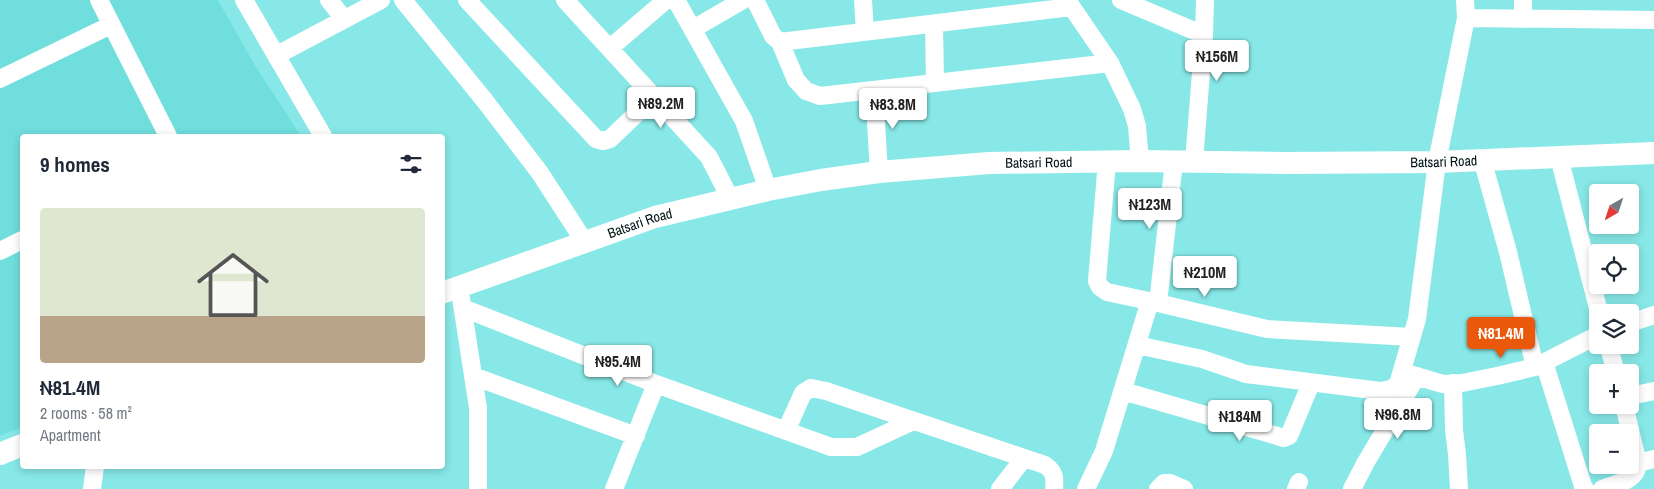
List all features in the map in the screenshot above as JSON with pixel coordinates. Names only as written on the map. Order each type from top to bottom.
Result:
[{"type":"main road","name":"Batsari Road","points":[[455,296],[584,241],[655,217],[768,190],[820,180],[879,172],[989,163],[1107,161],[1437,162],[1654,153]]},
{"type":"main road","points":[[0,454],[20,446]]},
{"type":"street","points":[[99,0],[167,134]]},
{"type":"street","points":[[244,0],[322,134]]},
{"type":"street","points":[[330,0],[344,19]]},
{"type":"street","points":[[276,55],[381,0]]},
{"type":"street","points":[[403,0],[486,101],[540,174],[584,241]]},
{"type":"street","points":[[468,0],[596,139],[603,141],[610,139],[654,97]]},
{"type":"street","points":[[565,0],[709,157],[730,198]]},
{"type":"street","points":[[610,48],[666,0]]},
{"type":"street","points":[[676,0],[744,121],[768,190]]},
{"type":"street","points":[[693,29],[743,0]]},
{"type":"street","points":[[756,0],[773,36],[780,42],[796,80],[806,92],[820,96],[1110,64]]},
{"type":"street","points":[[863,0],[865,32]]},
{"type":"street","points":[[1121,0],[1139,3],[1204,34]]},
{"type":"street","points":[[1086,489],[1101,458],[1137,345],[1154,302],[1184,162],[1204,34],[1205,0]]},
{"type":"street","points":[[1352,489],[1410,374],[1412,337],[1417,319],[1437,162],[1466,18],[1465,0]]},
{"type":"street","points":[[1523,0],[1523,19]]},
{"type":"street","points":[[780,42],[934,24],[1069,3],[1110,64],[1137,126],[1140,161]]},
{"type":"street","points":[[1466,18],[1654,20]]},
{"type":"street","points":[[934,24],[935,83]]},
{"type":"street","points":[[0,79],[112,25]]},
{"type":"street","points":[[874,90],[879,172]]},
{"type":"street","points":[[1560,158],[1597,304]]},
{"type":"street","points":[[1482,159],[1540,365],[1582,486],[1586,489]]},
{"type":"street","points":[[1107,161],[1097,281],[1106,292],[1267,330],[1412,337]]},
{"type":"street","points":[[0,251],[20,241]]},
{"type":"street","points":[[455,296],[473,376],[478,408],[478,489]]},
{"type":"street","points":[[455,296],[656,384],[832,447],[856,447],[913,421]]},
{"type":"street","points":[[1639,320],[1654,316]]},
{"type":"street","points":[[1410,374],[1444,384],[1497,376],[1540,365],[1589,340]]},
{"type":"street","points":[[1137,345],[1202,359],[1246,374],[1380,391],[1390,389],[1410,374]]},
{"type":"street","points":[[473,376],[636,436]]},
{"type":"street","points":[[1123,391],[1284,438],[1289,436],[1311,383]]},
{"type":"street","points":[[1453,383],[1454,430],[1459,483]]},
{"type":"street","points":[[614,489],[656,384]]},
{"type":"street","points":[[786,431],[804,393],[811,388],[826,391],[1045,465],[1052,470],[1055,478],[1054,489]]},
{"type":"street","points":[[1639,394],[1654,391]]},
{"type":"street","points":[[1602,489],[1633,478],[1638,470],[1650,460],[1628,414]]},
{"type":"street","points":[[1000,489],[1024,458]]},
{"type":"street","points":[[92,489],[95,469]]},
{"type":"street","points":[[1158,489],[1164,483],[1170,483],[1184,489]]},
{"type":"shaded area","points":[[0,0],[218,0],[254,64],[300,134],[20,134],[20,428],[0,436]]}]
